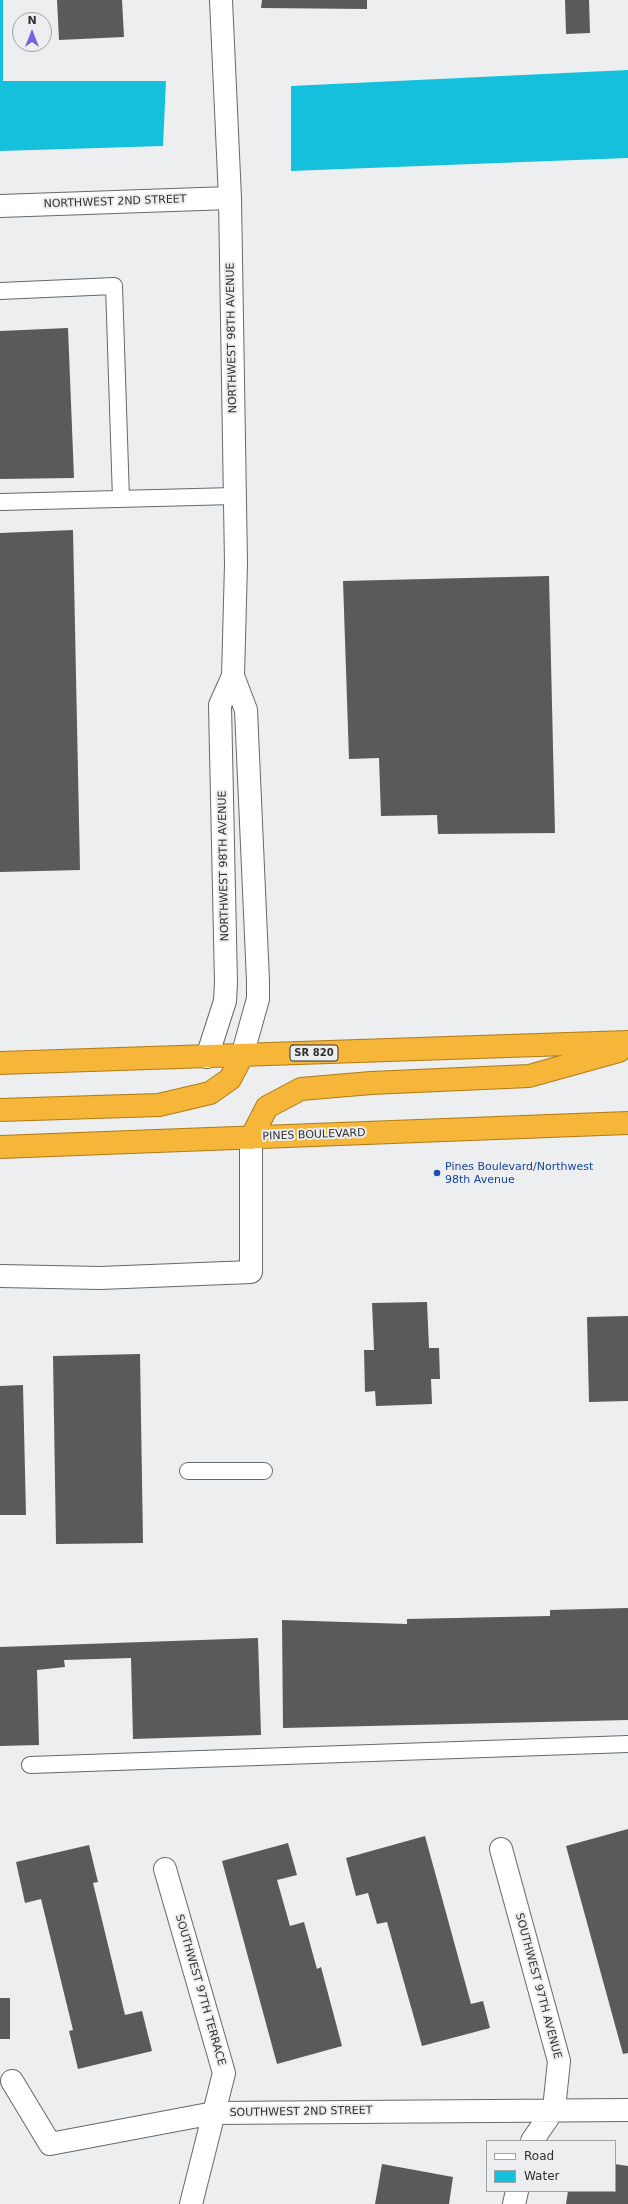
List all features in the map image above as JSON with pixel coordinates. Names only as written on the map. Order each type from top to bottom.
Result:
[{"type":"highway","name":"SR 820","points":[[0,1063],[628,1042]]},
{"type":"highway","points":[[251,1138],[267,1107],[301,1089],[529,1076],[628,1048]]},
{"type":"highway","points":[[0,1110],[159,1105],[210,1093],[230,1079],[242,1056]]},
{"type":"highway","name":"PINES BOULEVARD","points":[[0,1147],[628,1123]]},
{"type":"street","name":"NORTHWEST 98TH AVENUE","points":[[221,0],[230,198],[236,564],[233,676],[246,710],[258,981],[258,998],[242,1056]]},
{"type":"street","name":"NORTHWEST 2ND STREET","points":[[0,206],[230,198]]},
{"type":"street","name":"NORTHWEST 98TH AVENUE","points":[[207,1057],[225,1001],[220,705],[233,676]]},
{"type":"street","points":[[0,1276],[100,1278],[251,1272],[251,1138]]},
{"type":"street","name":"SOUTHWEST 97TH AVENUE","points":[[501,1849],[559,2061],[554,2109],[533,2140]]},
{"type":"street","name":"SOUTHWEST 97TH TERRACE","points":[[165,1869],[224,2073],[191,2204]]},
{"type":"street","name":"SOUTHWEST 2ND STREET","points":[[12,2081],[50,2144],[214,2113],[554,2109],[628,2110]]},
{"type":"street","points":[[514,2204],[517,2192]]},
{"type":"lane","points":[[0,291],[114,286],[121,498]]},
{"type":"lane","points":[[0,502],[234,496]]},
{"type":"lane","points":[[188,1471],[264,1471]]},
{"type":"lane","points":[[30,1765],[628,1744]]},
{"type":"water","points":[[0,0],[3,0],[3,81],[166,81],[163,146],[0,151]]},
{"type":"water","points":[[628,70],[628,158],[291,171],[291,86]]},
{"type":"building","points":[[57,0],[122,0],[124,37],[59,40]]},
{"type":"building","points":[[262,0],[367,0],[367,9],[261,8]]},
{"type":"building","points":[[565,0],[589,0],[590,33],[566,34]]},
{"type":"building","points":[[68,328],[74,478],[0,479],[0,331]]},
{"type":"building","points":[[73,530],[80,870],[0,872],[0,533]]},
{"type":"building","points":[[549,576],[555,833],[438,834],[437,815],[381,816],[379,758],[349,759],[343,581]]},
{"type":"building","points":[[427,1302],[429,1348],[439,1348],[440,1379],[431,1379],[432,1404],[376,1406],[375,1391],[365,1392],[364,1350],[374,1350],[372,1303]]},
{"type":"building","points":[[628,1316],[628,1401],[589,1402],[587,1317]]},
{"type":"building","points":[[140,1354],[143,1543],[56,1544],[53,1356]]},
{"type":"building","points":[[23,1385],[26,1515],[0,1515],[0,1386]]},
{"type":"building","points":[[628,1608],[628,1720],[283,1728],[282,1620],[407,1624],[407,1619],[550,1616],[550,1610]]},
{"type":"building","points":[[258,1638],[261,1735],[133,1739],[131,1658],[64,1660],[65,1667],[37,1670],[39,1745],[0,1746],[0,1647]]},
{"type":"building","points":[[628,1829],[628,2053],[623,2054],[566,1846]]},
{"type":"building","points":[[425,1836],[471,2004],[483,2001],[490,2028],[422,2046],[387,1922],[377,1924],[368,1893],[356,1896],[346,1858]]},
{"type":"building","points":[[288,1843],[297,1875],[277,1880],[290,1926],[304,1922],[317,1969],[321,1967],[342,2046],[277,2064],[222,1861]]},
{"type":"building","points":[[89,1845],[98,1882],[93,1883],[125,2015],[142,2011],[152,2051],[78,2069],[69,2031],[73,2030],[41,1899],[25,1903],[16,1862]]},
{"type":"building","points":[[0,1998],[10,1998],[10,2039],[0,2039]]},
{"type":"building","points":[[382,2164],[453,2177],[449,2204],[375,2204]]},
{"type":"building","points":[[616,2164],[628,2166],[628,2204],[566,2204],[568,2192],[616,2192]]},
{"type":"place","name":"Pines Boulevard/Northwest 98th Avenue","points":[[437,1173]]}]
